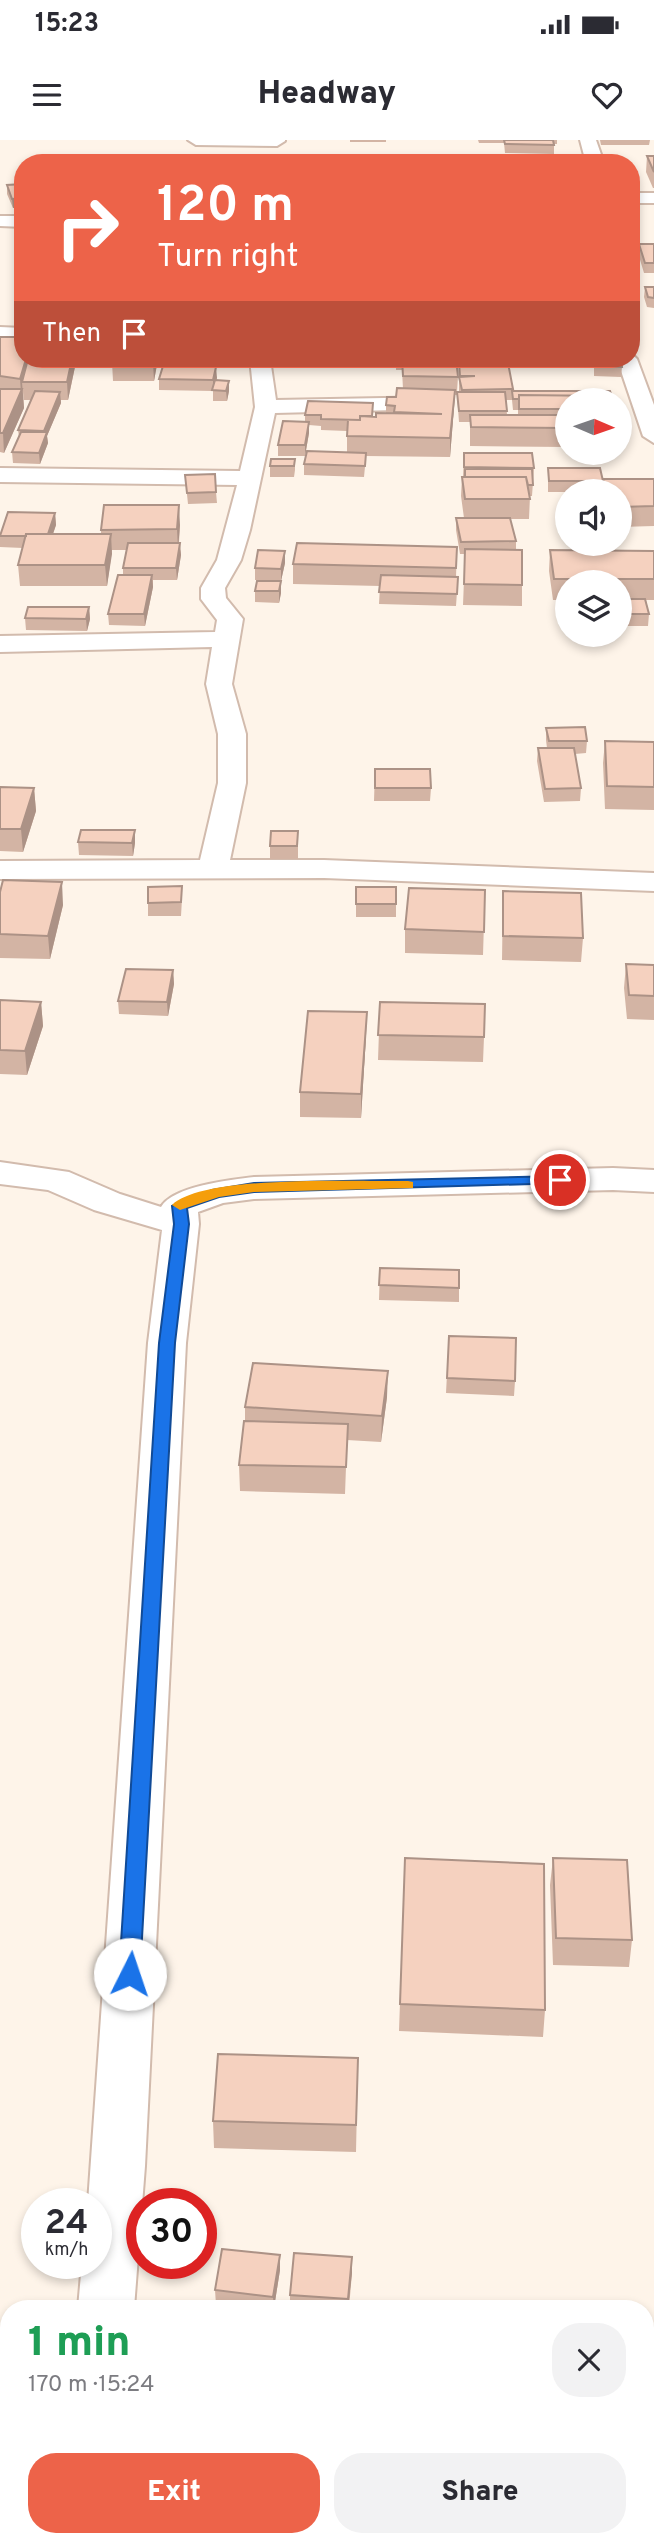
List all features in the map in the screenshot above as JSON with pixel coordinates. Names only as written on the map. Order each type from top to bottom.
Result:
[{"type":"street","points":[[197,140],[277,140]]},
{"type":"street","points":[[213,870],[232,783],[232,734],[219,684],[230,619],[214,599],[213,588],[229,560],[266,407],[261,368]]},
{"type":"street","points":[[630,368],[654,436]]},
{"type":"street","points":[[266,407],[439,403]]},
{"type":"street","points":[[0,475],[249,478]]},
{"type":"street","points":[[0,644],[227,639]]},
{"type":"street","points":[[0,870],[324,869],[654,882]]},
{"type":"street","points":[[0,1173],[56,1180],[107,1202],[181,1224]]},
{"type":"street","points":[[107,2300],[167,1343],[181,1224],[179,1206],[217,1193],[254,1188],[613,1179],[654,1181]]},
{"type":"building","points":[[504,140],[553,140],[554,145],[505,144]]},
{"type":"building","points":[[647,156],[654,156],[654,172]]},
{"type":"building","points":[[7,185],[14,185],[14,199],[12,199]]},
{"type":"building","points":[[640,244],[654,244],[654,263],[645,263]]},
{"type":"building","points":[[645,287],[654,287],[654,298],[648,297]]},
{"type":"building","points":[[0,337],[14,337],[14,368],[23,368],[20,379],[0,376]]},
{"type":"building","points":[[26,368],[70,368],[67,382],[22,382]]},
{"type":"building","points":[[162,368],[216,368],[213,380],[159,379]]},
{"type":"building","points":[[403,368],[457,368],[458,377],[403,376]]},
{"type":"building","points":[[459,368],[509,368],[513,389],[462,390],[459,377],[475,376],[460,376]]},
{"type":"building","points":[[215,380],[229,381],[226,391],[212,390]]},
{"type":"building","points":[[397,388],[455,390],[450,438],[347,436],[348,420],[360,420],[360,416],[376,417],[376,413],[442,414],[394,412],[395,406],[386,405],[387,397],[396,397]]},
{"type":"building","points":[[0,389],[22,389],[3,433],[0,433]]},
{"type":"building","points":[[35,391],[60,392],[44,431],[18,430]]},
{"type":"building","points":[[512,391],[555,391],[555,395],[519,395],[519,399],[513,399]]},
{"type":"building","points":[[457,392],[505,392],[507,411],[459,411]]},
{"type":"building","points":[[519,395],[555,395],[555,409],[519,409]]},
{"type":"building","points":[[308,401],[373,403],[372,416],[360,416],[360,420],[321,419],[321,415],[305,415]]},
{"type":"building","points":[[470,415],[555,415],[555,428],[471,427]]},
{"type":"building","points":[[283,421],[309,422],[305,445],[278,445]]},
{"type":"building","points":[[21,432],[47,432],[39,453],[12,452]]},
{"type":"building","points":[[307,451],[366,453],[365,466],[304,464]]},
{"type":"building","points":[[464,453],[532,453],[534,468],[464,467]]},
{"type":"building","points":[[271,459],[295,459],[294,466],[270,466]]},
{"type":"building","points":[[548,468],[600,468],[603,479],[555,479],[549,481]]},
{"type":"building","points":[[465,469],[532,469],[533,485],[528,485],[526,477],[465,477]]},
{"type":"building","points":[[215,474],[216,492],[187,493],[185,475]]},
{"type":"building","points":[[462,477],[526,477],[530,499],[465,499]]},
{"type":"building","points":[[632,479],[654,479],[654,506],[632,507]]},
{"type":"building","points":[[104,505],[179,505],[177,529],[101,530]]},
{"type":"building","points":[[8,512],[55,513],[48,534],[0,536]]},
{"type":"building","points":[[456,518],[510,518],[516,541],[461,542]]},
{"type":"building","points":[[26,534],[111,534],[105,565],[18,565]]},
{"type":"building","points":[[128,543],[180,543],[176,568],[123,568]]},
{"type":"building","points":[[297,543],[457,547],[456,568],[293,564]]},
{"type":"building","points":[[465,549],[522,550],[522,585],[464,584]]},
{"type":"building","points":[[258,550],[285,551],[281,569],[255,568]]},
{"type":"building","points":[[550,550],[555,550],[555,556],[632,556],[632,551],[654,551],[654,579],[632,579],[632,570],[555,570],[554,579]]},
{"type":"building","points":[[118,575],[152,575],[144,614],[108,614]]},
{"type":"building","points":[[381,575],[458,577],[457,594],[379,592]]},
{"type":"building","points":[[257,581],[281,581],[279,591],[255,591]]},
{"type":"building","points":[[632,599],[645,599],[649,614],[632,614]]},
{"type":"building","points":[[28,607],[89,607],[86,619],[25,618]]},
{"type":"building","points":[[585,727],[587,741],[549,741],[546,728]]},
{"type":"building","points":[[605,741],[654,742],[654,787],[607,786]]},
{"type":"building","points":[[538,748],[574,748],[581,788],[545,789]]},
{"type":"building","points":[[375,769],[430,769],[431,788],[375,788]]},
{"type":"building","points":[[0,787],[34,788],[21,829],[0,829]]},
{"type":"building","points":[[81,830],[135,830],[132,843],[78,842]]},
{"type":"building","points":[[271,831],[298,831],[297,846],[270,846]]},
{"type":"building","points":[[3,880],[62,882],[48,936],[0,934],[0,892]]},
{"type":"building","points":[[182,886],[181,902],[148,903],[148,887]]},
{"type":"building","points":[[356,887],[396,887],[396,904],[356,904]]},
{"type":"building","points":[[409,888],[485,890],[484,932],[405,929]]},
{"type":"building","points":[[503,891],[581,893],[583,938],[503,936]]},
{"type":"building","points":[[626,964],[654,965],[654,996],[629,995]]},
{"type":"building","points":[[126,969],[173,970],[167,1002],[118,1001]]},
{"type":"building","points":[[0,1000],[41,1002],[25,1051],[0,1050]]},
{"type":"building","points":[[380,1002],[485,1004],[484,1037],[378,1035]]},
{"type":"building","points":[[308,1011],[367,1012],[361,1094],[300,1092]]},
{"type":"building","points":[[380,1268],[459,1270],[459,1288],[379,1285]]},
{"type":"building","points":[[449,1336],[516,1338],[515,1381],[447,1378]]},
{"type":"building","points":[[253,1363],[388,1371],[382,1416],[245,1407]]},
{"type":"building","points":[[244,1421],[348,1424],[346,1467],[239,1465]]},
{"type":"building","points":[[405,1858],[544,1864],[545,2010],[400,2004]]},
{"type":"building","points":[[553,1858],[627,1860],[632,1940],[556,1938]]},
{"type":"building","points":[[218,2054],[358,2058],[356,2125],[213,2121]]},
{"type":"building","points":[[222,2249],[280,2255],[273,2297],[215,2290]]},
{"type":"building","points":[[294,2253],[352,2257],[348,2299],[290,2295]]},
{"type":"slow traffic","points":[[180,1205],[217,1193],[254,1188],[408,1185]]},
{"type":"route","points":[[130,1974],[167,1343],[181,1224],[179,1206],[217,1193],[254,1188],[560,1180]]}]
